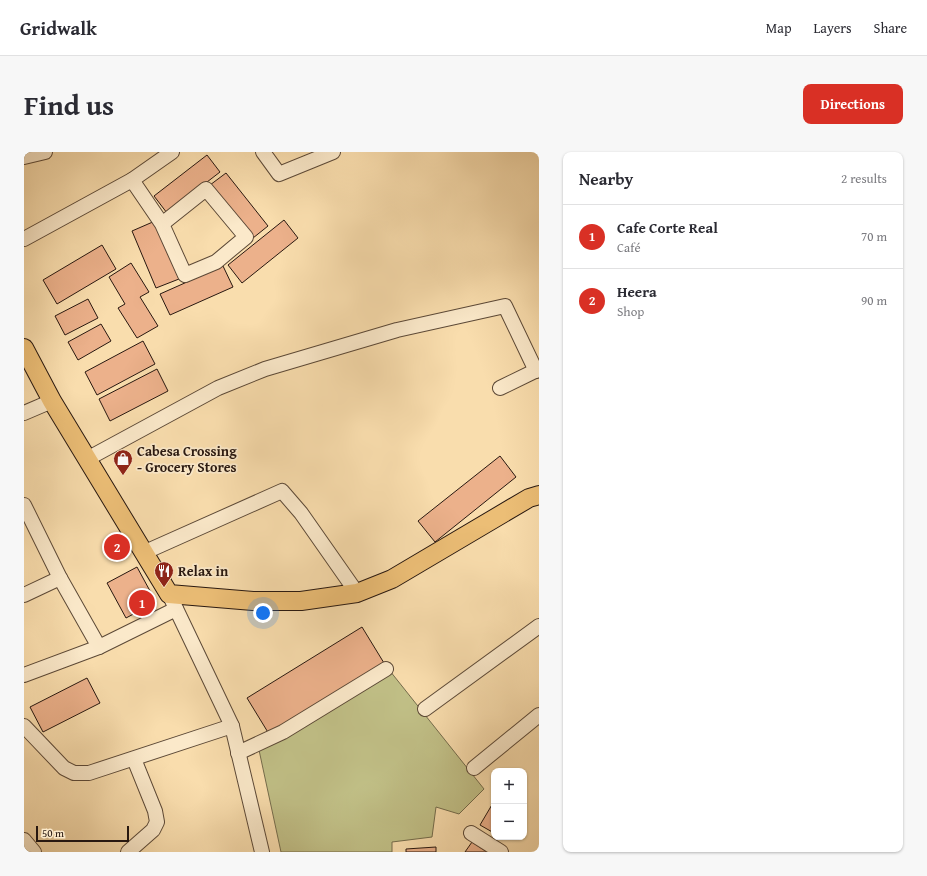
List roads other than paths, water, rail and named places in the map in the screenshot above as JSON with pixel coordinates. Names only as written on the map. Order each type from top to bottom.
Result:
[{"type":"main road","points":[[24,348],[52,400],[172,601],[301,601],[357,593],[392,579],[529,498],[539,495]]},
{"type":"street","points":[[24,157],[45,152]]},
{"type":"street","points":[[24,239],[132,180],[172,152]]},
{"type":"street","points":[[263,152],[279,174],[333,152]]},
{"type":"street","points":[[132,180],[162,224],[185,275],[216,262],[246,238],[206,189],[162,224]]},
{"type":"street","points":[[87,459],[218,388],[265,369],[397,330],[505,306],[537,370],[500,388]]},
{"type":"street","points":[[24,413],[52,400]]},
{"type":"street","points":[[143,553],[282,491],[301,513],[357,593]]},
{"type":"street","points":[[24,505],[60,578],[99,647]]},
{"type":"street","points":[[24,595],[60,578]]},
{"type":"street","points":[[24,675],[99,647],[172,601],[232,726],[262,852]]},
{"type":"street","points":[[425,709],[539,626]]},
{"type":"street","points":[[238,753],[283,732],[386,669]]},
{"type":"street","points":[[474,768],[539,715]]},
{"type":"street","points":[[24,726],[64,768],[74,773],[89,773],[232,726]]},
{"type":"street","points":[[128,852],[153,830],[157,822],[155,811],[134,759]]},
{"type":"street","points":[[470,833],[501,852]]},
{"type":"street","points":[[24,840],[34,852]]},
{"type":"place","name":"Cabesa Crossing - Grocery Stores","points":[[123,476]]},
{"type":"place","name":"Heera","points":[[117,547]]},
{"type":"place","name":"Relax in","points":[[164,588]]},
{"type":"place","name":"Cafe Corte Real","points":[[142,603]]}]
